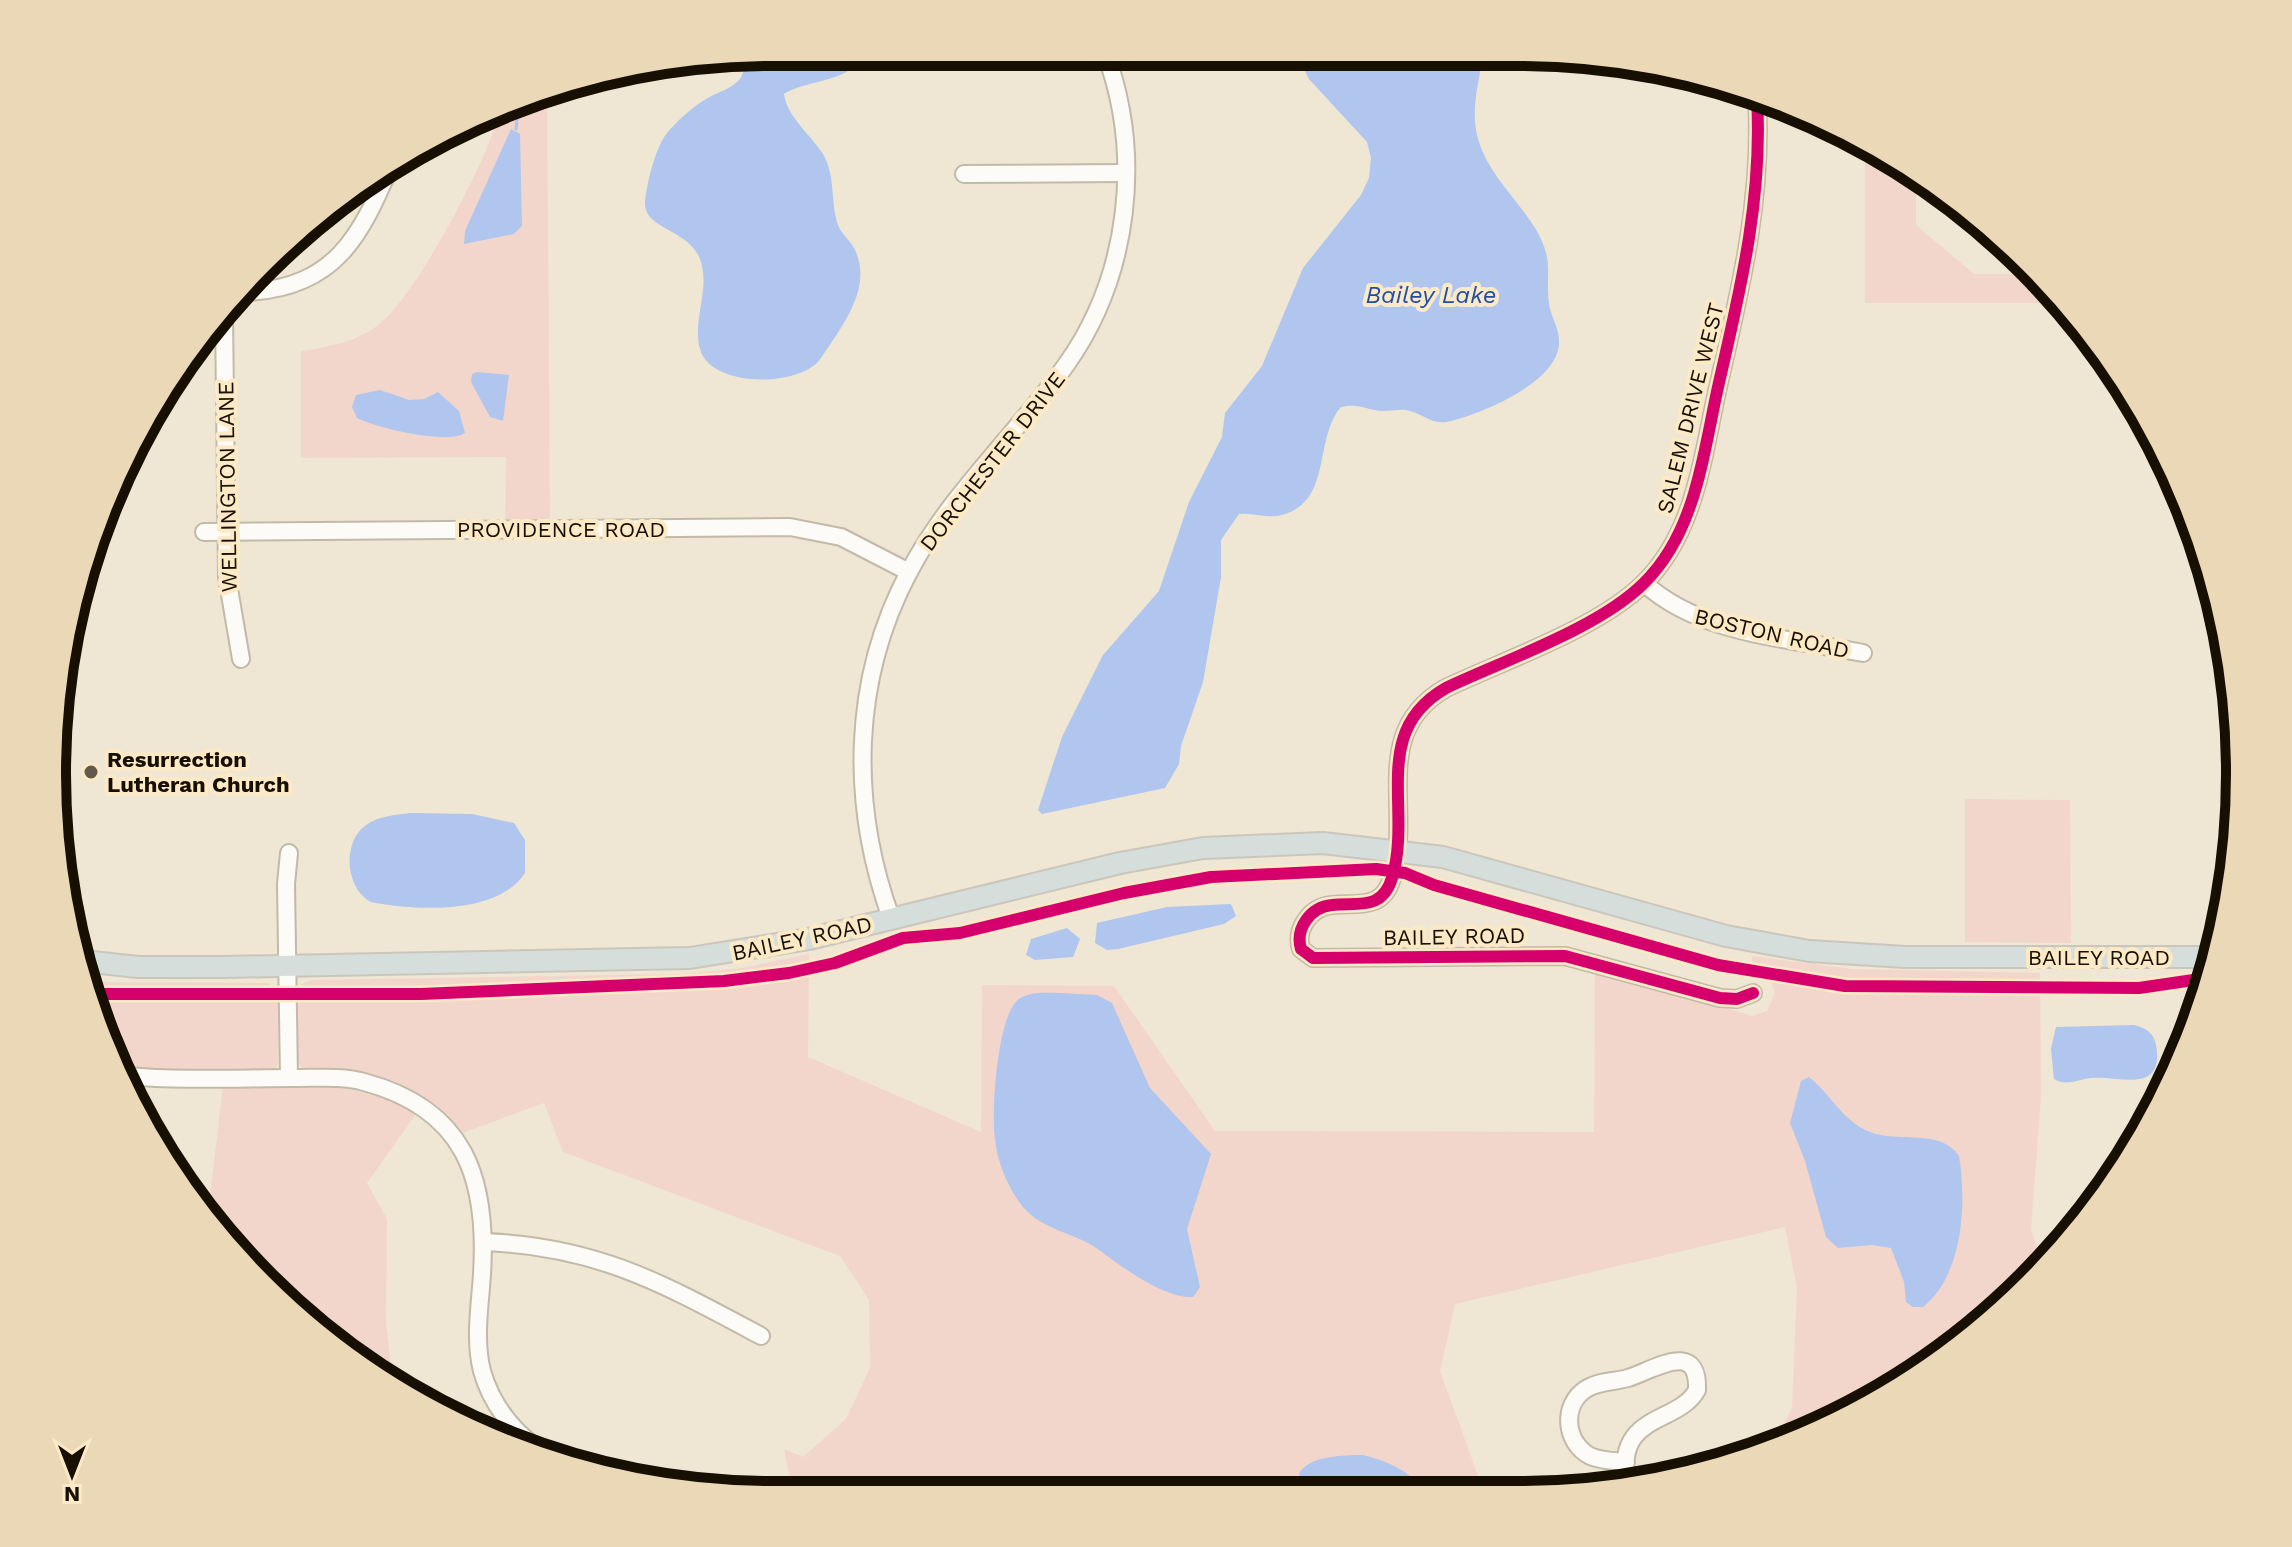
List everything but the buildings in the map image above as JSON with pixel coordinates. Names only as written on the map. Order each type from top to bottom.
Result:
[{"type":"main road","name":"BAILEY ROAD","points":[[92,962],[138,967],[287,967],[690,958],[784,944],[1120,863],[1195,849],[1301,843],[1396,849],[1468,863],[1726,936],[1809,951],[1905,957],[2202,957]]},
{"type":"main road","name":"BAILEY ROAD","points":[[95,973],[138,967]]},
{"type":"street","name":"DORCHESTER DRIVE","points":[[891,918],[866,824],[861,779],[862,741],[876,653],[909,572],[943,517],[1050,386],[1092,322],[1121,235],[1126,173],[1124,119],[1109,66]]},
{"type":"street","name":"SALEM DRIVE WEST","points":[[1300,945],[1303,925],[1318,909],[1334,904],[1363,906],[1379,899],[1392,877],[1401,742],[1422,703],[1446,688],[1611,609],[1644,583],[1676,540],[1696,483],[1749,247],[1757,184],[1757,108]]},
{"type":"street","points":[[964,174],[1126,173]]},
{"type":"street","points":[[258,290],[294,283],[336,259],[366,223],[383,183]]},
{"type":"street","name":"WELLINGTON LANE","points":[[224,328],[229,601],[241,659]]},
{"type":"street","name":"PROVIDENCE ROAD","points":[[204,532],[790,527],[841,537],[909,572]]},
{"type":"street","name":"BOSTON ROAD","points":[[1644,583],[1662,599],[1690,616],[1863,653]]},
{"type":"street","points":[[289,853],[289,1078]]},
{"type":"street","name":"BAILEY ROAD","points":[[1300,945],[1305,954],[1317,958],[1565,956],[1720,998],[1734,999],[1753,993]]},
{"type":"street","points":[[135,1076],[360,1080],[404,1097],[436,1118],[459,1145],[473,1173],[483,1206],[478,1341],[482,1371],[502,1413],[522,1434]]},
{"type":"street","points":[[484,1242],[555,1249],[612,1263],[666,1285],[761,1336]]},
{"type":"street","points":[[1626,1462],[1595,1458],[1578,1447],[1569,1427],[1572,1405],[1586,1389],[1595,1385],[1630,1377],[1672,1360],[1685,1363],[1696,1374],[1697,1390],[1692,1398],[1643,1427],[1626,1462],[1626,1472]]},
{"type":"shaded area","points":[[547,104],[550,522],[505,522],[506,457],[301,458],[301,351],[354,338],[373,329],[397,306],[451,222],[495,123]]},
{"type":"shaded area","points":[[1865,157],[1916,188],[1916,225],[1974,274],[2020,274],[2046,303],[1865,303]]},
{"type":"shaded area","points":[[1965,799],[2070,800],[2071,943],[1965,942]]},
{"type":"shaded area","points":[[809,954],[808,1057],[981,1132],[982,985],[1114,986],[1215,1131],[1594,1132],[1595,968],[1753,1016],[1767,1011],[1775,993],[1770,979],[1752,971],[1752,956],[1852,969],[2040,973],[2041,1096],[2031,1230],[2039,1253],[1985,1305],[1912,1362],[1831,1408],[1781,1430],[1792,1408],[1797,1288],[1785,1227],[1455,1304],[1440,1371],[1480,1481],[790,1481],[784,1449],[803,1457],[846,1419],[870,1368],[869,1300],[840,1256],[563,1152],[544,1103],[460,1134],[426,1102],[390,1083],[351,1073],[304,1070],[298,1063],[297,1000],[301,984],[312,980],[680,974],[742,968]]},
{"type":"shaded area","points":[[98,982],[268,983],[278,998],[278,1065],[273,1070],[132,1069]]},
{"type":"shaded area","points":[[223,1087],[347,1089],[394,1102],[416,1114],[367,1183],[387,1219],[386,1321],[391,1369],[343,1335],[273,1274],[209,1200]]},
{"type":"water","points":[[854,66],[840,75],[784,94],[794,118],[827,162],[838,225],[855,250],[860,264],[860,278],[853,306],[821,358],[810,368],[777,379],[737,377],[707,362],[698,338],[704,282],[700,259],[686,241],[651,218],[645,202],[655,156],[667,133],[697,105],[739,80],[743,67]]},
{"type":"water","name":"Bailey Lake","points":[[1482,66],[1476,97],[1476,131],[1489,165],[1535,228],[1545,249],[1549,304],[1559,338],[1555,358],[1546,371],[1517,394],[1482,411],[1451,421],[1433,421],[1406,410],[1341,407],[1327,436],[1316,483],[1309,497],[1298,508],[1282,515],[1239,514],[1221,540],[1221,577],[1203,682],[1181,746],[1179,764],[1165,788],[1042,814],[1038,810],[1062,737],[1103,655],[1159,591],[1189,502],[1222,437],[1225,413],[1262,366],[1303,268],[1361,195],[1369,178],[1371,158],[1367,142],[1309,79],[1303,67]]},
{"type":"water","points":[[511,129],[520,134],[522,226],[514,234],[464,244],[465,231]]},
{"type":"water","points":[[472,374],[509,375],[503,421],[490,417],[471,382]]},
{"type":"water","points":[[380,390],[409,400],[424,399],[438,392],[459,411],[465,433],[428,436],[357,418],[352,407],[356,395]]},
{"type":"water","points":[[410,813],[472,814],[514,823],[525,840],[525,873],[512,887],[496,897],[476,903],[432,908],[371,902],[362,895],[352,876],[350,853],[353,842],[371,822]]},
{"type":"water","points":[[1231,904],[1236,916],[1224,924],[1118,949],[1107,950],[1095,943],[1097,923],[1167,907]]},
{"type":"water","points":[[1067,928],[1080,939],[1073,957],[1035,960],[1026,955],[1031,939]]},
{"type":"water","points":[[1060,993],[1097,995],[1112,1003],[1150,1088],[1211,1154],[1187,1229],[1200,1287],[1193,1297],[1158,1288],[1093,1246],[1040,1221],[1023,1207],[1004,1175],[995,1140],[994,1109],[997,1065],[1005,1024],[1011,1008],[1023,996]]},
{"type":"water","points":[[2134,1025],[2149,1032],[2156,1045],[2157,1061],[2146,1077],[2137,1080],[2091,1078],[2068,1082],[2054,1079],[2051,1049],[2056,1027]]},
{"type":"water","points":[[1809,1077],[1847,1117],[1865,1130],[1886,1136],[1932,1139],[1952,1148],[1959,1156],[1962,1216],[1959,1238],[1947,1277],[1923,1307],[1913,1307],[1906,1302],[1904,1282],[1891,1248],[1872,1245],[1838,1248],[1826,1237],[1805,1161],[1790,1123],[1801,1081]]},
{"type":"water","points":[[1363,1455],[1382,1461],[1416,1481],[1303,1481],[1299,1474],[1303,1468],[1318,1460]]},
{"type":"waterway","points":[[516,129],[518,115]]},
{"type":"cycle path","points":[[1753,993],[1737,999],[1720,998],[1565,956],[1313,958],[1301,949],[1300,934],[1306,920],[1317,910],[1332,905],[1368,903],[1388,889],[1397,852],[1401,749],[1408,727],[1422,706],[1446,688],[1577,629],[1625,599],[1661,563],[1675,540],[1702,465],[1742,280],[1757,172],[1757,108]]},
{"type":"cycle path","points":[[102,994],[421,994],[724,981],[789,973],[835,963],[903,938],[960,933],[1124,893],[1211,877],[1376,869],[1405,873],[1434,885],[1718,965],[1845,986],[2139,988],[2195,980]]},
{"type":"place","name":"Resurrection Lutheran Church","points":[[91,772]]}]
